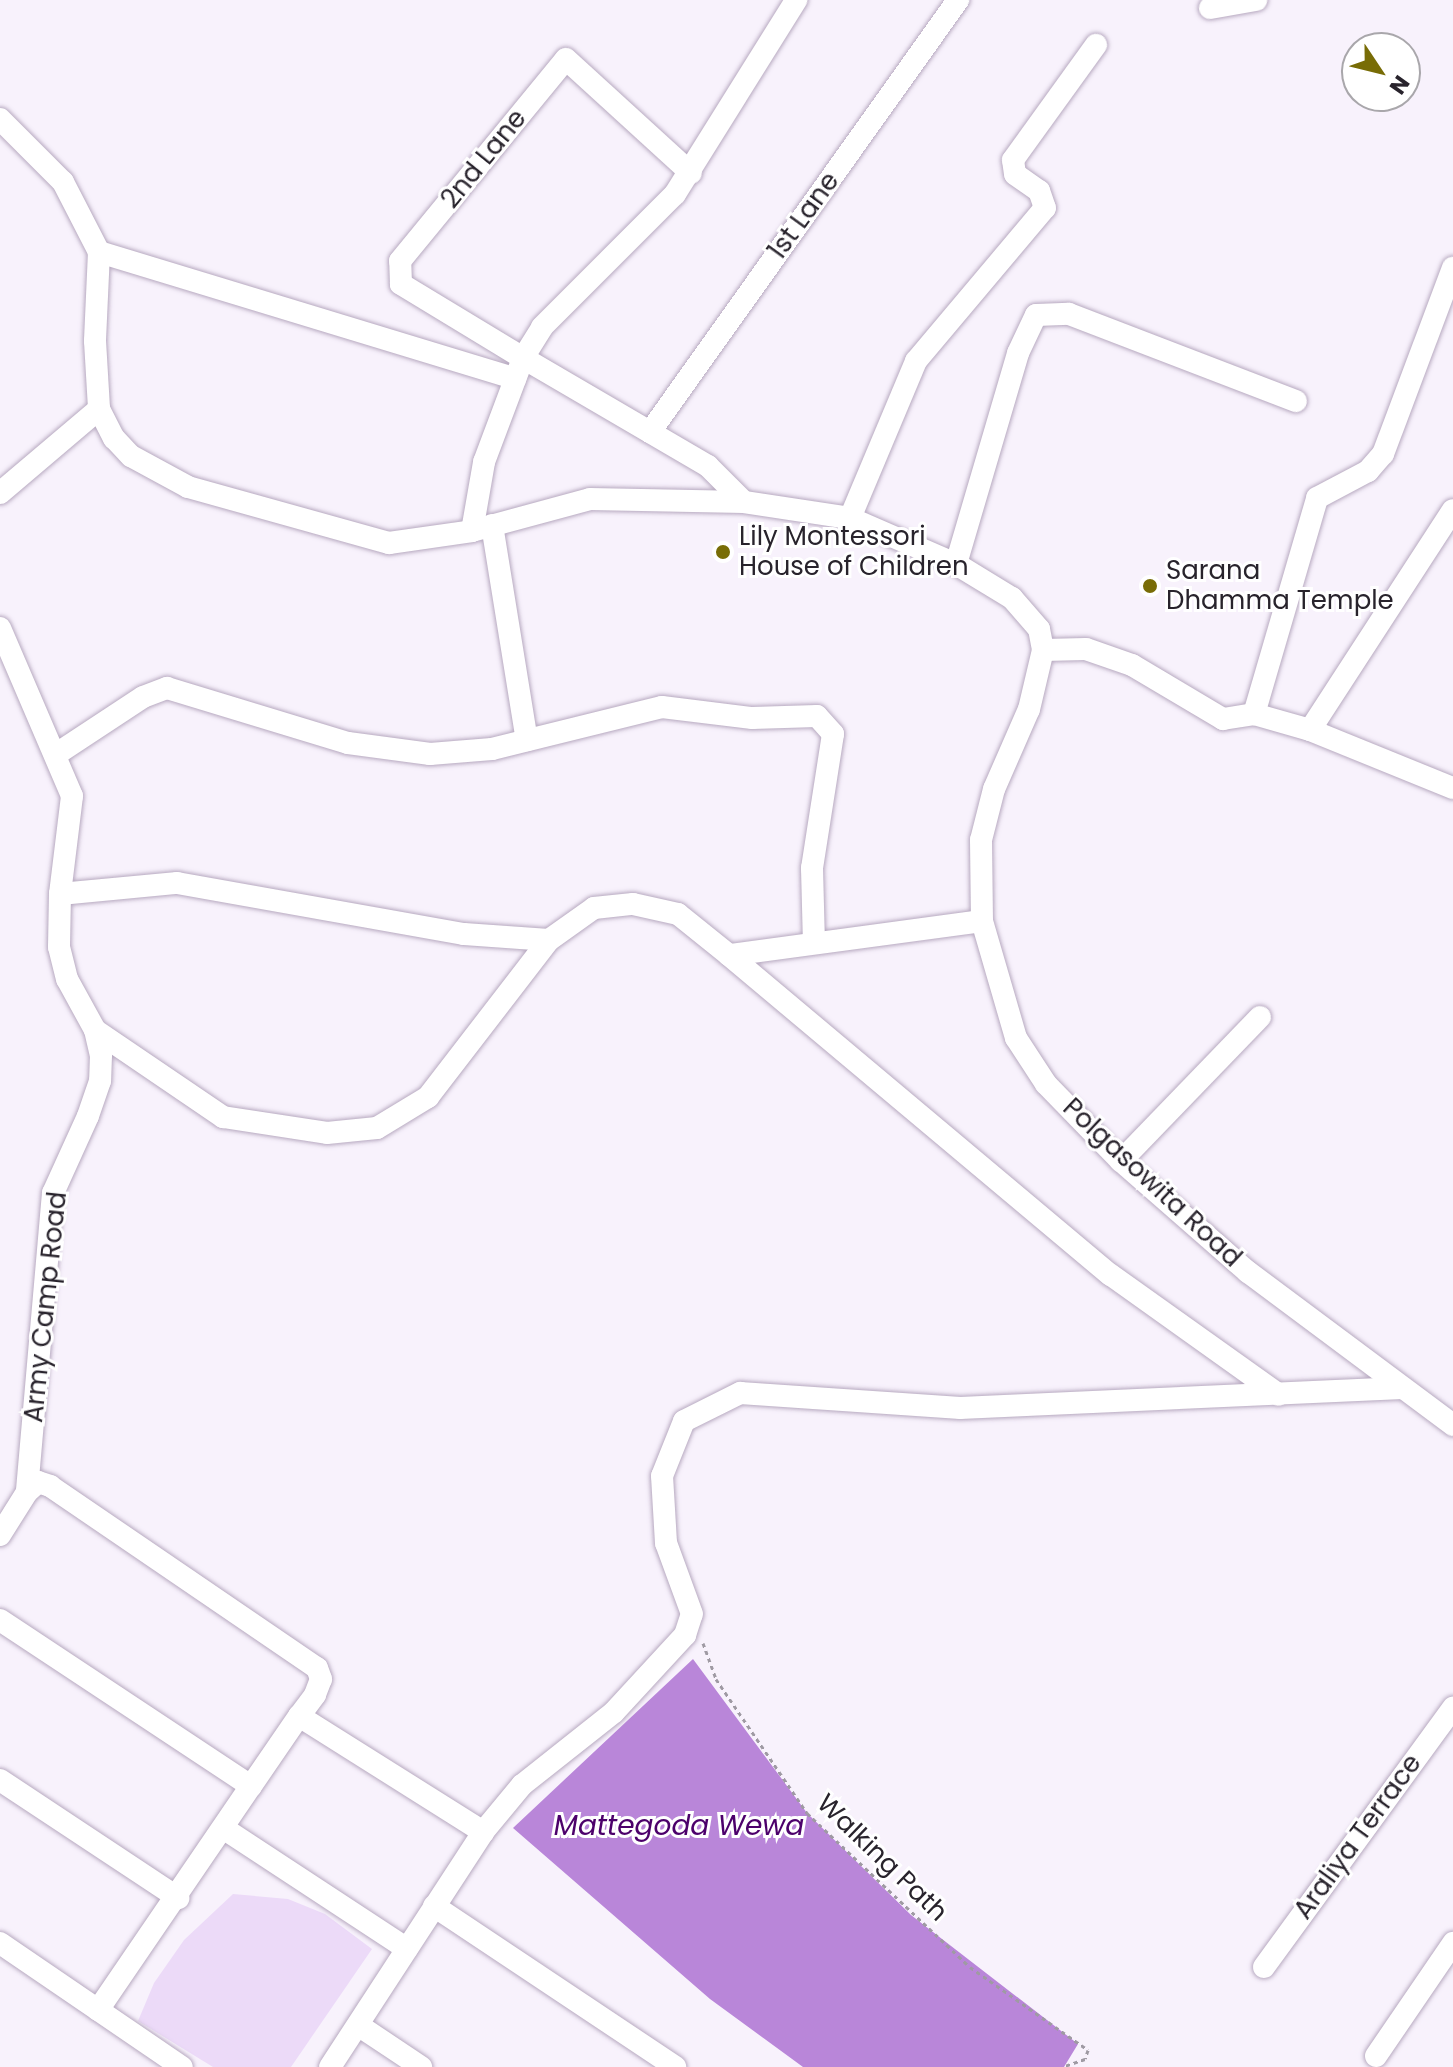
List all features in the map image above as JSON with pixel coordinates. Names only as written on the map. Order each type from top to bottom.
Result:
[{"type":"street","points":[[527,740],[482,528],[484,462],[519,368],[542,327],[655,217],[691,173],[796,0]]},
{"type":"street","name":"1st Lane","points":[[650,432],[958,0]]},
{"type":"street","points":[[1210,8],[1256,0]]},
{"type":"street","points":[[850,518],[916,361],[1045,208],[1039,191],[1015,174],[1013,160],[1096,45]]},
{"type":"street","name":"2nd Lane","points":[[519,368],[401,284],[397,274],[400,261],[566,59],[691,173]]},
{"type":"street","points":[[0,119],[63,182],[99,252],[95,341],[99,409],[114,438],[131,456],[188,487],[237,504],[389,543],[482,528],[590,499],[744,502],[850,518],[956,564],[1012,598],[1039,629],[1043,650],[1086,649],[1132,665],[1223,719],[1254,714],[1310,730],[1453,788]]},
{"type":"street","points":[[99,252],[519,368],[650,432],[708,466],[744,502]]},
{"type":"street","points":[[1254,714],[1317,498],[1368,471],[1383,454],[1453,268]]},
{"type":"street","points":[[956,564],[1018,353],[1036,315],[1069,314],[1296,401]]},
{"type":"street","points":[[0,493],[99,409]]},
{"type":"street","points":[[1310,730],[1453,510]]},
{"type":"street","name":"Army Camp Road","points":[[0,628],[72,796],[60,894],[59,947],[67,979],[95,1030],[100,1081],[53,1193],[27,1492]]},
{"type":"street","name":"Polgasowita Road","points":[[1043,650],[1029,709],[994,789],[981,840],[982,921],[1016,1038],[1046,1084],[1121,1161],[1248,1272],[1453,1425]]},
{"type":"street","points":[[55,755],[143,697],[167,688],[348,743],[430,754],[492,749],[662,707],[752,718],[817,716],[826,722],[833,734],[812,868],[814,943]]},
{"type":"street","points":[[60,894],[177,883],[464,934],[549,940]]},
{"type":"street","points":[[95,1030],[223,1117],[327,1133],[377,1128],[428,1097],[549,940],[594,908],[633,904],[678,914],[1111,1275],[1279,1395]]},
{"type":"street","points":[[729,955],[982,921]]},
{"type":"street","points":[[1121,1161],[1260,1017]]},
{"type":"street","points":[[330,2067],[483,1832],[522,1785],[614,1712],[685,1635],[692,1614],[666,1543],[662,1476],[684,1421],[740,1393],[960,1408],[1074,1399],[1279,1395],[1403,1388]]},
{"type":"street","points":[[0,1535],[27,1492],[38,1482],[50,1486],[317,1668],[321,1679],[178,1898],[98,2010]]},
{"type":"street","points":[[0,1620],[251,1786]]},
{"type":"street","name":"Araliya Terrace","points":[[1264,1967],[1453,1708]]},
{"type":"street","points":[[299,1716],[483,1832]]},
{"type":"street","points":[[0,1780],[178,1898]]},
{"type":"street","points":[[223,1828],[407,1949]]},
{"type":"street","points":[[434,1906],[675,2067]]},
{"type":"street","points":[[0,1943],[182,2067]]},
{"type":"street","points":[[1376,2056],[1453,1943]]},
{"type":"street","points":[[358,2025],[421,2067]]},
{"type":"path","name":"Walking Path","points":[[692,1614],[716,1679],[807,1813],[970,1967],[1088,2050],[1085,2059],[1062,2067]]},
{"type":"shaded area","points":[[233,1894],[288,1899],[325,1914],[372,1949],[291,2067],[213,2067],[138,2021],[154,1983],[184,1940]]},
{"type":"water","name":"Mattegoda Wewa","points":[[693,1659],[807,1813],[911,1915],[1078,2044],[1064,2067],[803,2067],[710,1999],[513,1828]]},
{"type":"place","name":"Lily Montessori House of Children","points":[[723,552]]},
{"type":"place","name":"Sarana Dhamma Temple","points":[[1150,586]]}]
